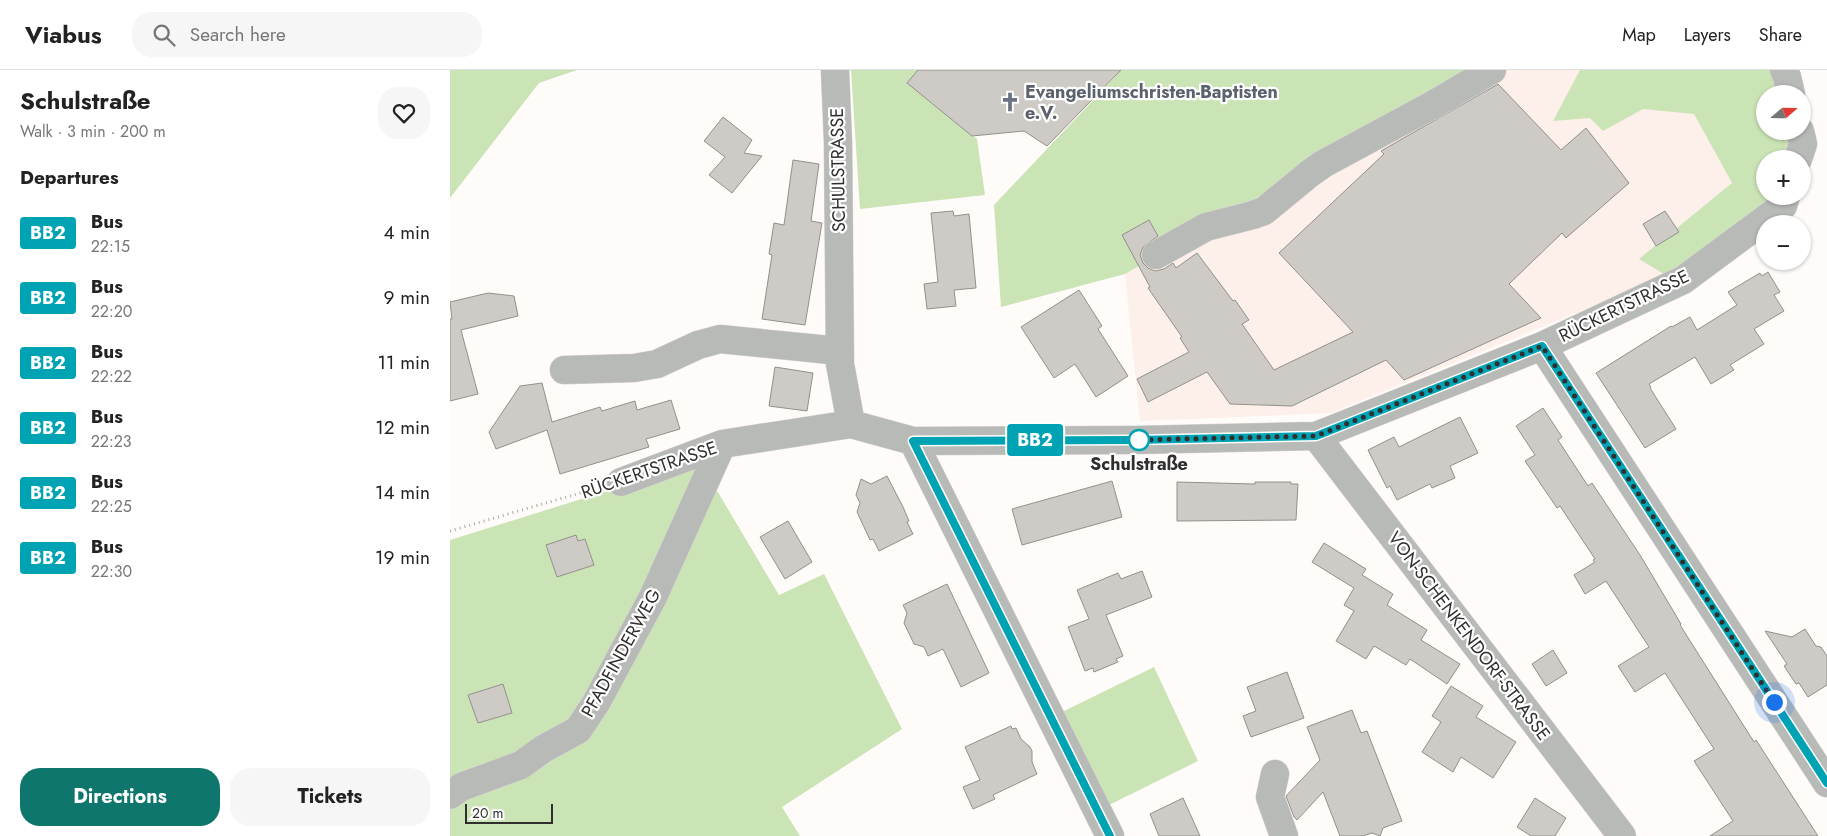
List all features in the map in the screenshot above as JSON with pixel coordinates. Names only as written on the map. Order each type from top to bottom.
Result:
[{"type":"street","name":"SCHULSTRASSE","points":[[836,70],[840,364],[851,424]]},
{"type":"street","points":[[1156,255],[1206,227],[1264,211],[1323,164],[1434,104],[1492,70]]},
{"type":"street","points":[[1784,70],[1788,85]]},
{"type":"street","name":"RÜCKERTSTRASSE","points":[[913,441],[1136,440],[1316,436],[1542,346],[1683,280],[1783,205]]},
{"type":"street","points":[[564,370],[634,368],[657,364],[698,346],[720,339],[840,351]]},
{"type":"street","points":[[1542,346],[1827,783]]},
{"type":"street","points":[[851,424],[913,441],[1110,836]]},
{"type":"street","name":"RÜCKERTSTRASSE","points":[[621,482],[722,444],[851,424]]},
{"type":"street","name":"VON-SCHENKENDORF-STRASSE","points":[[1316,436],[1622,836]]},
{"type":"street","name":"PFADFINDERWEG","points":[[450,795],[461,787],[521,765],[543,749],[578,730],[596,703],[653,597],[722,444]]},
{"type":"street","points":[[1275,774],[1270,796],[1284,836]]},
{"type":"path","name":"RÜCKERTSTRASSE","points":[[450,531],[621,482]]},
{"type":"shaded area","points":[[1478,70],[1641,70],[1694,114],[1749,214],[1667,276],[1331,413],[1140,421],[1125,274]]},
{"type":"green space","points":[[450,70],[577,70],[539,83],[450,198]]},
{"type":"green space","points":[[851,70],[918,70],[907,83],[977,139],[985,195],[860,209]]},
{"type":"green space","points":[[1106,70],[1478,70],[1125,274],[1001,307],[994,205],[1115,77]]},
{"type":"green space","points":[[1580,70],[1772,70],[1778,85],[1756,85],[1756,140],[1791,140],[1791,150],[1756,150],[1756,205],[1764,205],[1667,276],[1639,259],[1732,183],[1694,114],[1643,109],[1603,131],[1590,118],[1553,121]]},
{"type":"green space","points":[[700,462],[779,595],[824,574],[902,729],[782,807],[800,836],[450,836],[450,540]]},
{"type":"green space","points":[[1154,667],[1198,761],[1109,805],[1062,712]]},
{"type":"building","name":"Evangeliumschristen-Baptisten e.V.","points":[[918,70],[1121,70],[1047,146],[1024,131],[972,136],[907,83]]},
{"type":"building","points":[[1498,84],[1561,150],[1586,128],[1629,183],[1566,238],[1562,233],[1509,284],[1541,318],[1404,380],[1386,360],[1292,406],[1230,404],[1207,372],[1148,402],[1137,379],[1189,352],[1180,338],[1182,337],[1148,288],[1150,287],[1122,235],[1149,220],[1158,236],[1143,247],[1140,255],[1143,263],[1155,271],[1164,269],[1173,263],[1176,268],[1197,253],[1249,320],[1242,324],[1274,370],[1353,332],[1279,253],[1384,154],[1381,151]]},
{"type":"building","points":[[723,117],[752,140],[744,153],[762,156],[732,193],[709,175],[725,157],[704,141]]},
{"type":"building","points":[[793,160],[819,164],[811,221],[822,223],[805,325],[762,319],[772,255],[769,254],[774,223],[784,225]]},
{"type":"building","points":[[953,211],[954,216],[969,214],[976,288],[954,290],[956,306],[927,309],[924,284],[938,282],[931,213]]},
{"type":"building","points":[[1665,211],[1679,232],[1656,246],[1643,224]]},
{"type":"building","points":[[1768,272],[1780,292],[1774,295],[1784,311],[1754,329],[1764,344],[1730,365],[1734,370],[1711,384],[1695,357],[1649,384],[1676,429],[1645,448],[1596,373],[1671,326],[1690,317],[1697,330],[1737,305],[1728,292],[1760,273],[1762,276]]},
{"type":"building","points":[[1079,290],[1102,326],[1098,329],[1128,376],[1096,397],[1075,364],[1054,378],[1021,327]]},
{"type":"building","points":[[488,293],[514,296],[518,316],[461,330],[478,394],[450,401],[450,319],[452,319],[450,302]]},
{"type":"building","points":[[775,367],[813,373],[807,411],[769,406]]},
{"type":"building","points":[[542,383],[552,422],[600,407],[602,411],[635,401],[637,410],[671,400],[680,429],[646,439],[649,447],[560,474],[547,430],[496,449],[489,432],[520,386]]},
{"type":"building","points":[[1543,408],[1562,437],[1558,440],[1588,486],[1592,483],[1640,555],[1680,625],[1754,742],[1756,740],[1818,836],[1710,836],[1733,821],[1694,761],[1714,749],[1665,673],[1635,692],[1618,666],[1649,647],[1606,581],[1585,594],[1574,575],[1595,562],[1593,560],[1595,559],[1560,506],[1557,508],[1525,461],[1535,455],[1516,426]]},
{"type":"building","points":[[1460,417],[1478,453],[1450,466],[1455,478],[1432,488],[1430,484],[1397,500],[1390,486],[1387,488],[1368,450],[1394,437],[1399,447]]},
{"type":"building","points":[[887,476],[903,507],[913,534],[879,551],[873,539],[870,540],[857,512],[860,503],[856,495],[861,479],[871,484]]},
{"type":"building","points":[[1112,481],[1122,517],[1022,545],[1012,509]]},
{"type":"building","points":[[1177,482],[1255,484],[1255,482],[1291,482],[1291,484],[1298,484],[1296,520],[1177,521]]},
{"type":"building","points":[[788,521],[812,562],[785,579],[760,537]]},
{"type":"building","points":[[576,535],[578,541],[585,539],[594,565],[557,577],[546,545]]},
{"type":"building","points":[[1324,543],[1366,569],[1362,575],[1393,594],[1387,605],[1427,630],[1421,640],[1460,664],[1447,684],[1410,659],[1406,665],[1374,646],[1366,659],[1336,641],[1354,611],[1344,605],[1354,588],[1312,562]]},
{"type":"building","points":[[1142,571],[1152,597],[1106,615],[1123,656],[1116,659],[1118,662],[1094,672],[1093,668],[1085,671],[1068,627],[1089,619],[1077,590],[1118,573],[1121,579]]},
{"type":"building","points":[[947,584],[989,673],[961,687],[943,649],[928,656],[924,647],[914,644],[904,623],[907,613],[903,605]]},
{"type":"building","points":[[1805,629],[1816,646],[1821,647],[1827,656],[1827,685],[1808,697],[1799,683],[1796,684],[1784,666],[1787,664],[1765,631],[1792,637]]},
{"type":"building","points":[[1553,650],[1567,673],[1546,686],[1532,664]]},
{"type":"building","points":[[1287,672],[1304,718],[1251,737],[1243,716],[1256,711],[1247,687]]},
{"type":"building","points":[[503,684],[512,713],[478,723],[468,695]]},
{"type":"building","points":[[1451,686],[1483,706],[1476,717],[1516,742],[1493,778],[1461,757],[1453,772],[1422,752],[1441,722],[1432,716]]},
{"type":"building","points":[[1352,710],[1361,733],[1367,731],[1402,821],[1383,828],[1380,836],[1372,833],[1363,836],[1340,836],[1323,792],[1297,820],[1286,796],[1320,760],[1307,727]]},
{"type":"building","points":[[1011,726],[1012,729],[1016,728],[1021,739],[1030,747],[1032,762],[1037,774],[993,795],[995,799],[973,809],[963,787],[980,780],[965,747]]},
{"type":"building","points":[[1183,798],[1200,836],[1159,836],[1150,814]]},
{"type":"building","points":[[1535,798],[1566,818],[1555,836],[1531,836],[1517,827]]},
{"type":"bus line","name":"BB2","points":[[1110,836],[913,441],[1136,440],[1316,436],[1542,346],[1827,783]]},
{"type":"place","name":"Evangeliumschristen-Baptisten e.V.","points":[[1010,102]]},
{"type":"place","name":"Schulstraße","points":[[1139,440]]},
{"type":"route","points":[[1139,440],[1136,440],[1316,436],[1542,346],[1774,702]]}]
